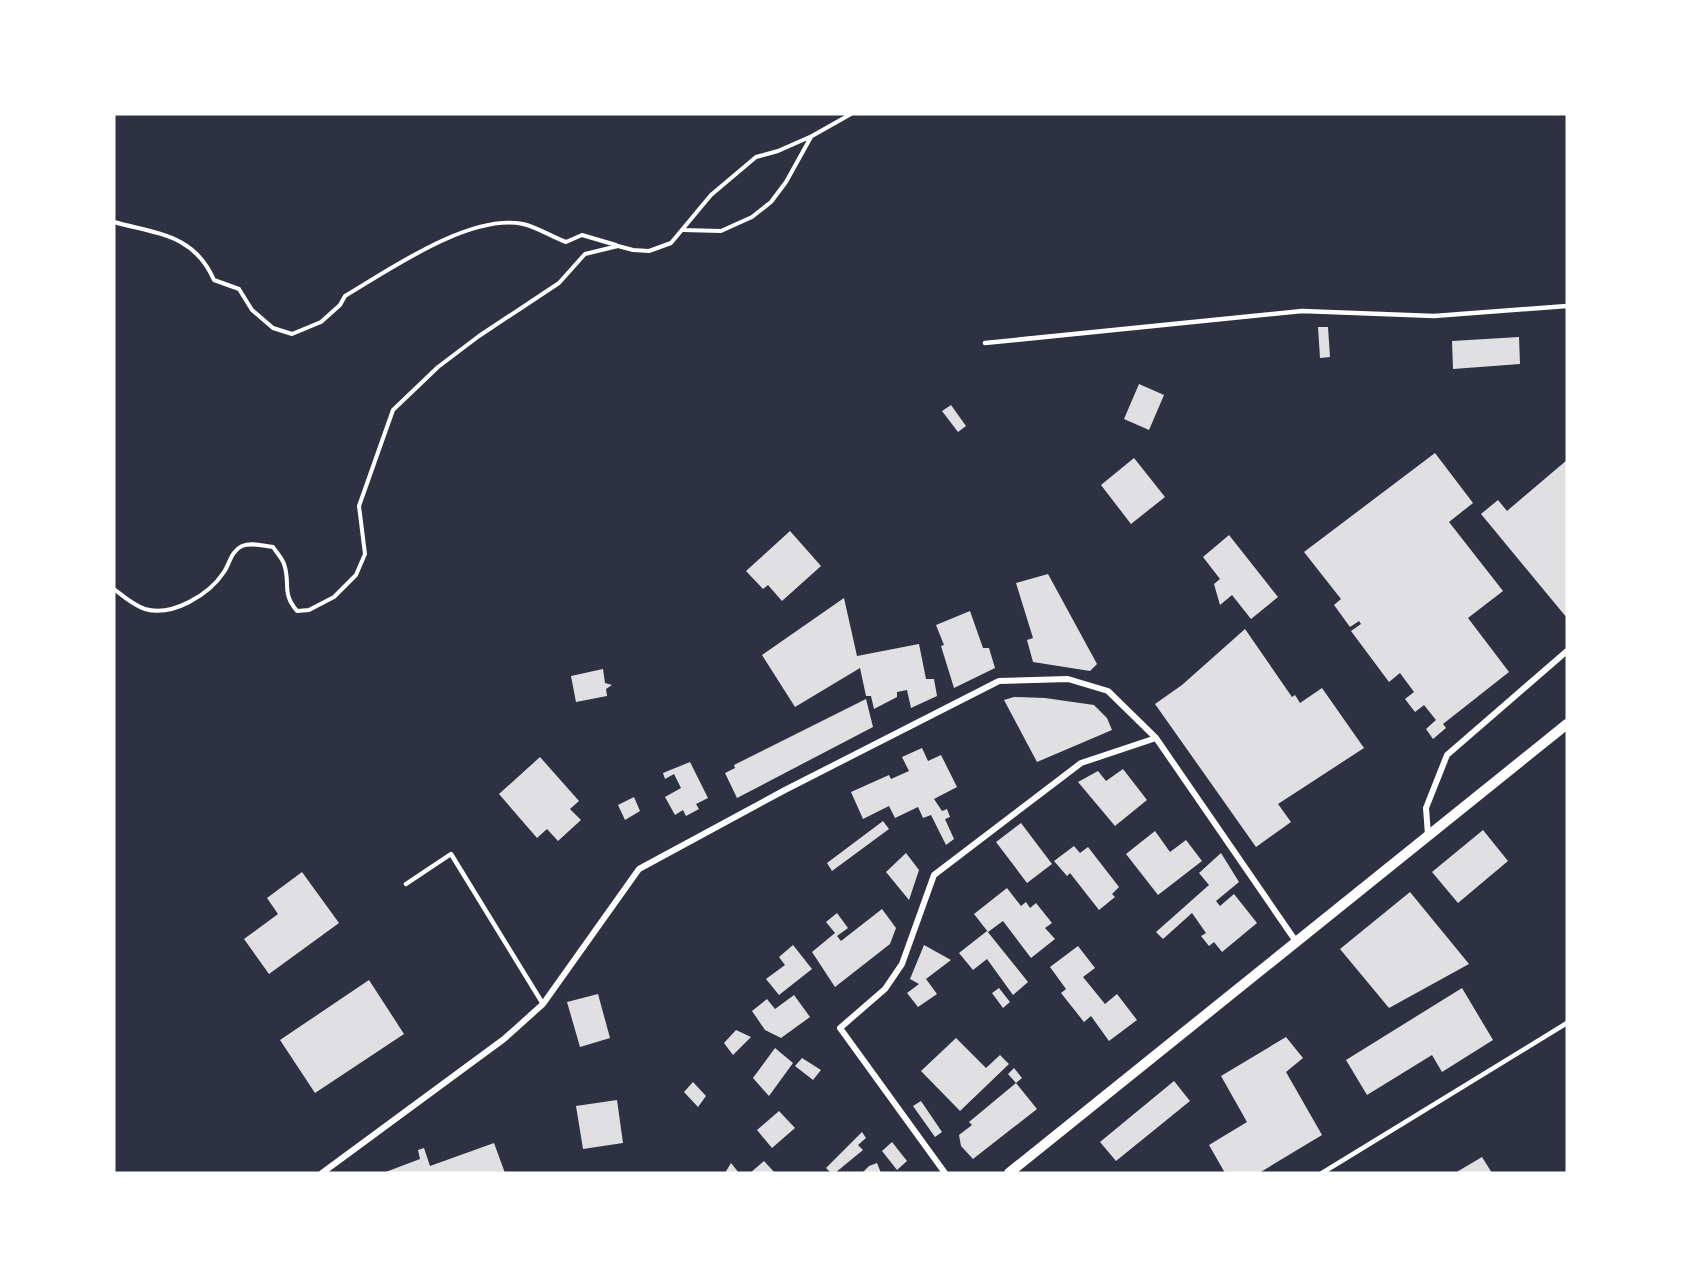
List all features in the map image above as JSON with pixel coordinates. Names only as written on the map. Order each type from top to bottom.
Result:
[{"type":"street","points":[[1428,835],[1426,808],[1447,755],[1567,651]]},
{"type":"street","points":[[322,1173],[504,1038],[543,1004],[639,869],[785,790],[999,681],[1068,680],[1108,691],[1156,738],[1295,940]]},
{"type":"street","points":[[1009,1173],[1295,940],[1567,724]]},
{"type":"street","points":[[945,1173],[840,1028],[885,989],[902,964],[934,875],[1081,763],[1156,738]]},
{"type":"lane","points":[[985,343],[1302,311],[1434,316],[1567,306]]},
{"type":"lane","points":[[406,884],[451,854],[543,1004]]},
{"type":"lane","points":[[1322,1173],[1567,1023]]},
{"type":"path","points":[[114,222],[173,236],[206,261],[214,280],[239,289],[252,310],[273,328],[292,334],[321,322],[340,305],[345,296],[451,236],[494,224],[522,224],[566,242],[582,236],[633,250],[649,250],[670,243],[711,195],[756,157],[778,151],[812,136],[851,114]]},
{"type":"path","points":[[682,230],[721,231],[752,217],[771,202],[786,182],[812,136]]},
{"type":"path","points":[[114,589],[145,609],[179,608],[198,596],[223,574],[233,552],[242,546],[254,544],[273,548],[284,562],[285,590],[289,601],[297,611],[309,610],[334,597],[348,585],[362,565],[365,540],[359,506],[393,410],[438,368],[479,336],[559,284],[585,254],[618,246]]},
{"type":"building","points":[[1318,327],[1328,327],[1330,357],[1320,358]]},
{"type":"building","points":[[1519,337],[1520,364],[1453,369],[1452,341]]},
{"type":"building","points":[[1139,384],[1164,395],[1149,430],[1124,419]]},
{"type":"building","points":[[951,405],[966,426],[958,432],[942,411]]},
{"type":"building","points":[[1435,453],[1473,503],[1449,522],[1503,591],[1468,618],[1509,672],[1443,724],[1446,728],[1433,739],[1426,729],[1436,720],[1424,705],[1415,712],[1405,699],[1414,692],[1400,673],[1389,682],[1351,631],[1361,624],[1359,621],[1350,627],[1334,605],[1341,599],[1304,552]]},
{"type":"building","points":[[1134,458],[1165,497],[1131,524],[1101,485]]},
{"type":"building","points":[[1567,460],[1567,618],[1481,514],[1498,500],[1507,511]]},
{"type":"building","points":[[790,531],[821,566],[782,601],[768,585],[763,589],[746,571]]},
{"type":"building","points":[[1229,535],[1278,597],[1251,619],[1232,595],[1220,605],[1214,584],[1220,579],[1203,557]]},
{"type":"building","points":[[1048,574],[1097,664],[1090,671],[1033,662],[1027,640],[1033,638],[1016,583]]},
{"type":"building","points":[[844,598],[857,656],[919,644],[926,679],[934,679],[937,696],[911,708],[907,690],[897,692],[897,697],[874,709],[871,696],[866,696],[860,668],[795,707],[762,655]]},
{"type":"building","points":[[970,611],[983,648],[989,648],[995,668],[954,688],[941,646],[944,645],[936,625]]},
{"type":"building","points":[[1245,629],[1292,697],[1295,695],[1300,703],[1322,688],[1364,748],[1278,804],[1291,822],[1256,847],[1155,704],[1182,685]]},
{"type":"building","points":[[603,669],[605,683],[612,685],[606,689],[607,696],[576,702],[571,676]]},
{"type":"building","points":[[1014,697],[1045,698],[1094,705],[1107,718],[1112,730],[1037,762],[1004,700]]},
{"type":"building","points":[[866,699],[873,727],[737,798],[725,773],[735,768],[734,765]]},
{"type":"building","points":[[922,748],[928,761],[941,755],[957,787],[934,799],[942,811],[947,809],[950,817],[945,819],[954,839],[946,845],[931,815],[923,818],[918,807],[895,818],[889,806],[863,819],[851,792],[889,775],[891,779],[909,771],[902,757]]},
{"type":"building","points":[[540,757],[579,801],[570,809],[581,820],[558,841],[547,829],[537,838],[499,794]]},
{"type":"building","points":[[690,762],[708,798],[696,804],[699,809],[686,816],[683,810],[675,815],[665,797],[681,788],[674,774],[665,779],[663,773]]},
{"type":"building","points":[[1123,769],[1147,800],[1115,826],[1078,782],[1098,771],[1106,781]]},
{"type":"building","points":[[634,797],[640,811],[625,820],[618,805]]},
{"type":"building","points":[[883,821],[889,829],[832,871],[827,863]]},
{"type":"building","points":[[1021,823],[1052,864],[1027,883],[996,842]]},
{"type":"building","points":[[1483,830],[1508,861],[1458,903],[1432,872]]},
{"type":"building","points":[[1155,831],[1170,852],[1186,840],[1202,861],[1158,895],[1126,854]]},
{"type":"building","points":[[1074,846],[1080,853],[1088,847],[1119,887],[1112,894],[1115,897],[1099,910],[1070,873],[1067,876],[1054,861]]},
{"type":"building","points":[[906,853],[919,870],[909,900],[886,872]]},
{"type":"building","points":[[1221,853],[1239,882],[1216,901],[1220,906],[1234,894],[1257,923],[1222,952],[1214,942],[1209,946],[1201,936],[1206,933],[1192,913],[1163,939],[1156,932],[1209,885],[1199,873]]},
{"type":"building","points":[[302,872],[339,923],[269,974],[244,939],[278,914],[267,898]]},
{"type":"building","points":[[1007,888],[1021,906],[1026,902],[1030,908],[1036,903],[1052,923],[1045,928],[1055,939],[1031,958],[1003,921],[988,932],[974,914]]},
{"type":"building","points":[[1410,892],[1469,964],[1389,1008],[1340,949]]},
{"type":"building","points":[[882,909],[896,928],[890,944],[835,987],[812,952],[835,933],[826,922],[837,913],[848,928],[837,936],[841,941]]},
{"type":"building","points":[[987,931],[1028,982],[1013,995],[987,959],[973,970],[959,953]]},
{"type":"building","points":[[793,945],[812,969],[779,995],[766,979],[785,965],[779,957]]},
{"type":"building","points":[[924,945],[951,960],[926,979],[937,994],[918,1007],[907,993],[919,984],[910,979]]},
{"type":"building","points":[[1078,946],[1095,968],[1083,977],[1105,1004],[1117,994],[1137,1020],[1109,1041],[1091,1016],[1084,1022],[1061,993],[1066,989],[1050,967]]},
{"type":"building","points":[[369,980],[404,1034],[315,1093],[280,1040]]},
{"type":"building","points":[[999,988],[1010,1002],[1003,1008],[992,993]]},
{"type":"building","points":[[1462,988],[1493,1040],[1442,1072],[1432,1055],[1367,1095],[1346,1060]]},
{"type":"building","points":[[598,994],[610,1038],[580,1047],[567,1002]]},
{"type":"building","points":[[794,995],[810,1017],[781,1038],[765,1030],[752,1011],[767,999],[775,1009]]},
{"type":"building","points":[[736,1030],[751,1037],[733,1055],[724,1043]]},
{"type":"building","points":[[1286,1037],[1303,1058],[1286,1072],[1322,1135],[1259,1173],[1225,1173],[1209,1145],[1247,1122],[1221,1076]]},
{"type":"building","points":[[956,1038],[986,1068],[1000,1055],[1009,1064],[960,1111],[921,1071]]},
{"type":"building","points":[[775,1048],[793,1063],[769,1096],[753,1078]]},
{"type":"building","points":[[802,1058],[821,1070],[813,1080],[795,1066]]},
{"type":"building","points":[[1014,1068],[1022,1078],[1016,1083],[1008,1074]]},
{"type":"building","points":[[1174,1081],[1190,1101],[1116,1161],[1100,1142]]},
{"type":"building","points":[[693,1082],[706,1096],[698,1107],[684,1092]]},
{"type":"building","points":[[1016,1083],[1037,1109],[973,1159],[961,1146],[959,1135],[972,1125],[969,1122]]},
{"type":"building","points":[[617,1100],[623,1143],[583,1149],[576,1106]]},
{"type":"building","points":[[921,1101],[942,1132],[935,1137],[913,1106]]},
{"type":"building","points":[[779,1111],[795,1128],[772,1148],[757,1130]]},
{"type":"building","points":[[862,1132],[866,1138],[858,1145],[863,1150],[835,1173],[831,1173],[826,1168]]},
{"type":"building","points":[[892,1142],[907,1161],[897,1170],[882,1151]]},
{"type":"building","points":[[494,1143],[505,1173],[383,1173],[420,1159],[418,1150],[424,1148],[430,1166]]},
{"type":"building","points":[[1482,1157],[1492,1173],[1455,1173]]},
{"type":"building","points":[[764,1161],[775,1173],[750,1173]]},
{"type":"building","points":[[731,1163],[739,1173],[725,1173]]},
{"type":"building","points":[[877,1163],[881,1173],[862,1173],[869,1166]]}]
